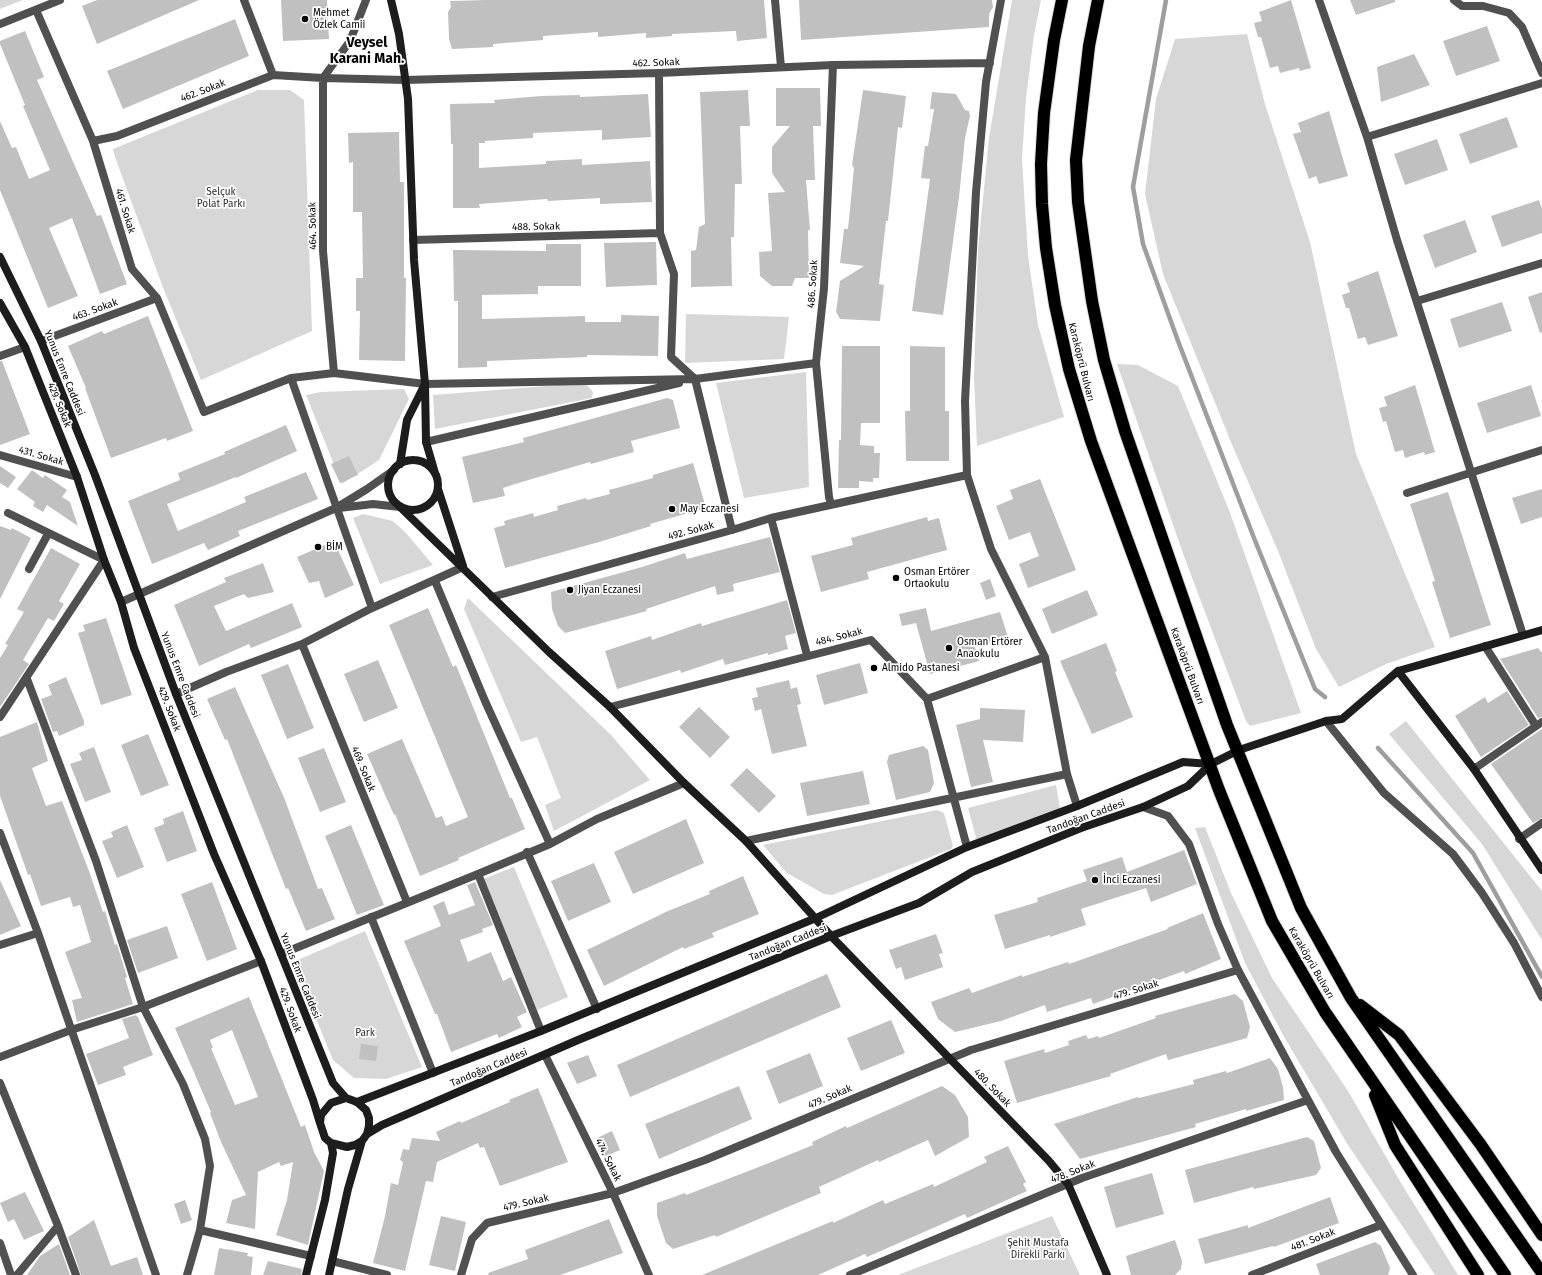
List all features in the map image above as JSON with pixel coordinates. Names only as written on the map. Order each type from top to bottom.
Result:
[{"type":"highway","name":"Karaköprü Bulvarı","points":[[1062,0],[1054,40],[1045,105],[1041,164],[1042,204],[1046,248],[1055,305],[1069,369],[1091,442],[1211,764],[1272,921],[1325,1012],[1505,1275]]},
{"type":"highway","name":"Karaköprü Bulvarı","points":[[1098,0],[1089,46],[1076,160],[1078,202],[1092,301],[1104,360],[1125,431],[1228,725],[1239,750],[1249,781],[1301,908],[1351,998],[1542,1272]]},
{"type":"highway","points":[[1351,998],[1399,1035],[1481,1145],[1542,1235]]},
{"type":"highway","points":[[1367,1074],[1395,1145],[1478,1275]]},
{"type":"main road","points":[[391,0],[408,100],[413,240],[425,384],[426,442],[438,489],[463,567]]},
{"type":"main road","name":"Yunus Emre Caddesi","points":[[0,257],[41,341],[95,475],[176,694],[333,1083],[346,1098]]},
{"type":"main road","name":"429. Sokak","points":[[0,303],[25,347],[77,477],[104,560],[121,602],[134,648],[194,806],[261,961],[313,1100],[320,1123]]},
{"type":"main road","points":[[425,384],[407,420],[397,467],[388,485],[390,494],[400,507],[416,510],[430,503],[438,489]]},
{"type":"main road","points":[[397,467],[416,460],[424,462],[435,473]]},
{"type":"main road","name":"480. Sokak","points":[[400,507],[549,652],[610,707],[684,784],[746,842],[831,936],[1048,1161],[1068,1184],[1108,1275]]},
{"type":"main road","points":[[1542,630],[1398,671],[1474,769],[1519,839],[1542,870]]},
{"type":"main road","name":"Tandoğan Caddesi","points":[[364,1138],[382,1125],[545,1055],[831,936],[919,903],[972,872],[1082,828],[1143,807],[1188,786],[1211,764],[1239,750],[1326,721],[1342,719],[1398,671]]},
{"type":"main road","name":"Tandoğan Caddesi","points":[[357,1102],[597,1009],[816,918],[967,847],[1077,806],[1183,762],[1211,764]]},
{"type":"main road","points":[[306,1275],[326,1200],[333,1153],[331,1143],[321,1131],[321,1115],[331,1103],[346,1098],[357,1102],[366,1110],[369,1118],[348,1189],[329,1275]]},
{"type":"main road","points":[[331,1143],[347,1147],[355,1146],[364,1138]]},
{"type":"street","points":[[0,24],[60,0]]},
{"type":"street","points":[[244,0],[273,75]]},
{"type":"street","points":[[323,78],[350,41],[366,0]]},
{"type":"street","points":[[775,0],[781,67]]},
{"type":"street","points":[[1002,0],[986,82],[976,192],[965,401],[967,475],[991,549],[1045,657],[1067,774],[1077,806]]},
{"type":"street","points":[[1319,0],[1367,136],[1397,240],[1523,635]]},
{"type":"street","points":[[1454,0],[1462,6],[1483,6],[1509,13],[1522,27],[1542,72]]},
{"type":"street","name":"461. Sokak","points":[[36,10],[93,141],[132,269],[157,298],[204,412],[291,378]]},
{"type":"street","name":"462. Sokak","points":[[93,141],[116,136],[273,75],[405,80],[659,73],[832,65],[990,63]]},
{"type":"street","name":"486. Sokak","points":[[831,504],[829,497],[816,363],[824,288],[832,65]]},
{"type":"street","points":[[659,73],[660,234],[674,274],[671,357],[695,379],[732,530]]},
{"type":"street","name":"464. Sokak","points":[[323,78],[323,250],[334,373]]},
{"type":"street","points":[[1367,136],[1542,83]]},
{"type":"street","name":"488. Sokak","points":[[413,240],[660,234]]},
{"type":"street","points":[[1417,301],[1542,263]]},
{"type":"street","name":"463. Sokak","points":[[41,341],[157,298]]},
{"type":"street","points":[[0,356],[25,347]]},
{"type":"street","points":[[426,442],[695,379],[816,363]]},
{"type":"street","points":[[372,608],[291,378],[334,373],[425,384],[695,379]]},
{"type":"street","points":[[1407,493],[1542,450]]},
{"type":"street","name":"431. Sokak","points":[[0,455],[77,477]]},
{"type":"street","points":[[121,602],[336,508],[367,490],[397,467]]},
{"type":"street","name":"492. Sokak","points":[[492,597],[771,518],[967,475]]},
{"type":"street","points":[[336,508],[373,504],[400,507]]},
{"type":"street","points":[[1,712],[27,678],[104,560],[48,534],[8,513]]},
{"type":"street","points":[[771,518],[807,655]]},
{"type":"street","points":[[29,569],[48,534]]},
{"type":"street","points":[[176,694],[226,672],[302,644],[372,608],[435,581],[463,567]]},
{"type":"street","points":[[435,581],[485,701],[550,844]]},
{"type":"street","name":"484. Sokak","points":[[610,707],[807,655],[871,640],[927,699]]},
{"type":"street","name":"469. Sokak","points":[[302,644],[407,902]]},
{"type":"street","points":[[1474,769],[1539,724],[1485,646]]},
{"type":"street","points":[[967,847],[927,699],[1045,657]]},
{"type":"street","points":[[27,678],[96,861],[143,1007],[183,1084],[205,1139],[210,1166],[200,1230],[186,1275]]},
{"type":"street","points":[[1326,721],[1384,794],[1453,854],[1482,893],[1514,943],[1542,997]]},
{"type":"street","points":[[746,842],[955,799],[1067,774]]},
{"type":"street","points":[[281,954],[478,874],[527,852],[550,844],[597,819],[684,784]]},
{"type":"street","points":[[1143,807],[1168,816],[1189,844],[1218,924],[1238,970],[1336,1152],[1413,1275]]},
{"type":"street","points":[[1519,839],[1542,823]]},
{"type":"street","points":[[0,833],[38,933],[156,1275]]},
{"type":"street","points":[[527,852],[597,1009]]},
{"type":"street","points":[[478,874],[541,1031]]},
{"type":"street","points":[[371,917],[433,1073]]},
{"type":"street","points":[[0,945],[38,933]]},
{"type":"street","points":[[0,1057],[71,1030],[143,1007],[261,961]]},
{"type":"street","name":"479. Sokak","points":[[461,1275],[472,1238],[487,1223],[613,1193],[705,1160],[948,1058],[1238,970]]},
{"type":"street","name":"474. Sokak","points":[[545,1055],[613,1193],[649,1275]]},
{"type":"street","points":[[0,1083],[58,1226],[76,1275]]},
{"type":"street","name":"478. Sokak","points":[[850,1275],[1068,1184],[1308,1100]]},
{"type":"street","name":"481. Sokak","points":[[1252,1275],[1382,1225]]},
{"type":"street","points":[[17,1275],[58,1226]]},
{"type":"street","points":[[200,1230],[311,1256]]},
{"type":"street","points":[[0,1243],[11,1275]]},
{"type":"street","points":[[332,1261],[387,1275]]},
{"type":"green space","points":[[0,0],[23,0],[0,9]]},
{"type":"green space","points":[[1012,0],[1041,0],[1034,35],[1026,98],[1022,159],[1028,256],[1038,325],[1064,417],[977,446],[974,376],[978,249],[989,138]]},
{"type":"green space","points":[[1247,34],[1265,104],[1310,242],[1356,454],[1435,647],[1386,664],[1339,687],[1316,649],[1278,551],[1233,447],[1163,274],[1145,194],[1156,99],[1175,39]]},
{"type":"green space","name":"Selçuk Polat Parkı","points":[[258,90],[290,90],[304,100],[312,331],[201,380],[162,285],[113,149]]},
{"type":"green space","points":[[686,314],[789,317],[784,359],[685,363]]},
{"type":"green space","points":[[1117,364],[1138,365],[1178,386],[1229,510],[1301,713],[1250,726],[1246,721],[1185,559]]},
{"type":"green space","points":[[806,372],[809,487],[744,498],[716,383]]},
{"type":"green space","points":[[585,383],[593,392],[592,398],[435,429],[433,395]]},
{"type":"green space","points":[[404,389],[409,399],[379,460],[342,484],[306,395],[321,392]]},
{"type":"green space","points":[[363,514],[393,521],[406,533],[433,565],[380,584],[353,518]]},
{"type":"green space","points":[[468,598],[611,735],[650,780],[554,831],[545,805],[561,798],[537,737],[521,742],[464,609]]},
{"type":"green space","points":[[1406,721],[1542,891],[1542,940],[1482,844],[1389,734]]},
{"type":"green space","points":[[1056,785],[1060,809],[977,841],[968,808]]},
{"type":"green space","points":[[937,810],[944,813],[953,846],[951,849],[832,895],[824,894],[787,873],[763,845]]},
{"type":"green space","points":[[1205,827],[1231,893],[1272,978],[1348,1091],[1401,1183],[1458,1275],[1435,1275],[1348,1145],[1283,1035],[1245,963],[1195,828]]},
{"type":"green space","points":[[514,867],[568,997],[537,1010],[483,879]]},
{"type":"green space","name":"Park","points":[[365,931],[422,1067],[386,1079],[354,1078],[333,1060],[293,962]]},
{"type":"green space","name":"Şehit Mustafa Direkli Parkı","points":[[1052,1216],[1080,1275],[898,1275]]},
{"type":"building","points":[[97,0],[199,0],[97,44],[82,6]]},
{"type":"building","name":"Mehmet Özlek Camii","points":[[281,0],[327,0],[329,39],[283,41]]},
{"type":"building","points":[[764,0],[767,38],[737,41],[736,31],[672,34],[672,36],[646,38],[646,33],[598,37],[598,32],[543,36],[543,40],[493,44],[493,47],[452,49],[449,39],[448,12],[451,7],[450,1]]},
{"type":"building","points":[[799,0],[992,0],[993,7],[989,14],[989,27],[801,40]]},
{"type":"building","points":[[1291,0],[1311,68],[1300,71],[1299,68],[1280,73],[1278,66],[1270,68],[1261,37],[1258,37],[1254,23],[1262,21],[1259,12]]},
{"type":"building","points":[[1350,0],[1395,0],[1395,2],[1356,15]]},
{"type":"building","points":[[235,19],[249,56],[123,109],[107,71]]},
{"type":"building","points":[[1487,26],[1500,61],[1456,76],[1443,41]]},
{"type":"building","points":[[25,31],[44,77],[37,80],[97,216],[101,215],[127,284],[100,294],[72,218],[49,228],[78,296],[48,308],[0,190],[0,121],[12,148],[16,147],[29,179],[50,170],[23,106],[25,105],[0,44],[0,41]]},
{"type":"building","points":[[1414,54],[1430,85],[1381,102],[1377,67]]},
{"type":"building","points":[[776,88],[820,88],[821,126],[813,126],[815,180],[806,180],[810,230],[808,230],[809,278],[795,278],[792,286],[772,286],[760,276],[759,252],[772,251],[768,193],[785,192],[772,173],[772,147],[790,126],[776,126]]},
{"type":"building","points":[[748,90],[750,126],[740,126],[742,184],[735,184],[734,237],[731,237],[732,286],[691,287],[691,251],[696,250],[699,227],[705,224],[700,92]]},
{"type":"building","points":[[863,90],[906,96],[902,128],[898,127],[888,221],[886,221],[879,284],[884,285],[880,321],[840,319],[836,312],[840,281],[864,266],[840,263],[844,229],[848,229],[854,168],[852,165]]},
{"type":"building","points":[[932,92],[956,94],[965,110],[969,111],[970,116],[965,138],[959,197],[943,315],[912,311],[930,179],[921,178],[925,146],[928,146],[934,109],[930,109]]},
{"type":"building","points":[[648,94],[651,137],[602,140],[602,130],[533,133],[533,138],[485,141],[485,143],[479,143],[479,168],[546,164],[546,161],[582,159],[582,165],[650,161],[652,202],[600,204],[600,198],[548,201],[547,199],[479,204],[480,208],[453,208],[453,144],[451,144],[450,104],[495,103],[494,100],[541,96],[580,95],[580,97]]},
{"type":"building","points":[[1329,111],[1348,176],[1319,184],[1316,176],[1309,179],[1293,134],[1301,132],[1298,123]]},
{"type":"building","points":[[1507,117],[1518,147],[1470,164],[1459,134]]},
{"type":"building","points":[[399,132],[400,182],[404,182],[404,278],[406,278],[405,361],[359,360],[360,311],[356,311],[356,278],[363,278],[362,212],[353,212],[353,162],[349,163],[348,133]]},
{"type":"building","points":[[1437,139],[1448,170],[1405,185],[1394,154]]},
{"type":"building","points":[[1539,200],[1542,209],[1542,233],[1502,247],[1491,216]]},
{"type":"building","points":[[1465,220],[1477,252],[1435,268],[1423,235]]},
{"type":"building","points":[[656,242],[657,285],[606,287],[604,243]]},
{"type":"building","points":[[546,244],[581,244],[581,286],[538,286],[538,294],[482,295],[482,319],[585,316],[585,322],[621,322],[621,315],[659,316],[658,356],[587,355],[587,357],[487,361],[487,367],[458,368],[458,301],[454,301],[453,250],[546,251]]},
{"type":"building","points":[[1378,271],[1398,336],[1368,345],[1365,337],[1358,339],[1349,308],[1346,308],[1342,295],[1350,292],[1347,283]]},
{"type":"building","points":[[1542,292],[1542,332],[1540,333],[1528,297]]},
{"type":"building","points":[[1502,302],[1512,331],[1459,348],[1450,319]]},
{"type":"building","points":[[148,316],[193,431],[167,441],[166,438],[111,458],[86,388],[68,346],[102,331],[104,334]]},
{"type":"building","points":[[842,346],[880,346],[880,423],[861,423],[860,445],[874,446],[874,453],[880,453],[879,478],[873,478],[873,482],[859,481],[859,488],[838,488],[839,440],[841,440]]},
{"type":"building","points":[[910,346],[945,347],[945,411],[949,411],[949,461],[906,461],[905,411],[910,411]]},
{"type":"building","points":[[0,361],[2,361],[30,434],[0,445]]},
{"type":"building","points":[[1415,385],[1435,452],[1425,455],[1424,452],[1405,458],[1403,450],[1395,452],[1386,421],[1383,422],[1379,408],[1387,406],[1384,397]]},
{"type":"building","points":[[1531,385],[1541,416],[1487,433],[1477,403]]},
{"type":"building","points":[[667,398],[673,400],[680,428],[631,441],[634,452],[591,464],[590,462],[515,484],[503,488],[505,496],[473,503],[462,457],[524,442],[523,438]]},
{"type":"building","points":[[286,425],[297,451],[236,478],[167,504],[178,531],[246,502],[244,497],[306,472],[318,499],[238,531],[240,536],[208,550],[204,543],[152,564],[128,501],[180,480],[178,473],[225,454],[224,452]]},
{"type":"building","points":[[349,456],[358,475],[340,483],[331,464]]},
{"type":"building","points":[[693,463],[706,508],[650,524],[651,526],[599,542],[505,568],[494,528],[505,525],[504,521],[533,513],[534,517],[558,510],[557,506],[586,498],[587,500],[610,494],[609,490],[653,478],[653,475]]},
{"type":"building","points":[[0,466],[16,477],[8,488],[0,483]]},
{"type":"building","points":[[32,470],[43,478],[45,475],[67,490],[62,497],[70,502],[78,526],[47,505],[43,512],[33,506],[35,502],[17,489]]},
{"type":"building","points":[[1040,479],[1076,570],[1028,588],[1019,564],[1039,556],[1030,532],[1009,540],[996,506],[1013,499],[1010,490]]},
{"type":"building","points":[[1542,489],[1542,517],[1521,524],[1512,498]]},
{"type":"building","points":[[1448,492],[1491,625],[1450,638],[1432,582],[1435,581],[1410,504]]},
{"type":"building","points":[[927,517],[928,521],[939,518],[947,550],[867,572],[869,579],[821,592],[811,556],[853,545],[851,538]]},
{"type":"building","points":[[0,526],[11,530],[12,528],[31,538],[0,599]]},
{"type":"building","points":[[770,537],[780,572],[733,584],[734,591],[717,595],[715,586],[646,609],[647,611],[565,633],[558,626],[552,609],[551,592],[642,567],[685,553],[687,559]]},
{"type":"building","points":[[334,541],[354,585],[325,598],[319,581],[309,583],[297,557]]},
{"type":"building","points":[[51,548],[80,564],[59,601],[64,604],[54,621],[48,618],[23,660],[29,664],[0,707],[0,658],[8,645],[5,644],[24,612],[17,609]]},
{"type":"building","points":[[263,563],[274,592],[248,598],[244,594],[214,606],[226,631],[292,603],[302,627],[251,648],[249,644],[199,666],[174,605],[226,582],[224,578]]},
{"type":"building","points":[[990,579],[996,596],[986,600],[980,583]]},
{"type":"building","points":[[1087,590],[1098,615],[1052,634],[1042,609]]},
{"type":"building","points":[[787,600],[796,633],[785,636],[788,649],[725,665],[723,659],[681,673],[680,670],[617,689],[605,651],[651,636],[652,640],[701,623],[702,626]]},
{"type":"building","points":[[428,608],[453,667],[456,665],[510,798],[512,798],[525,829],[458,858],[459,860],[420,876],[395,814],[394,815],[367,754],[402,739],[436,818],[442,816],[446,826],[468,817],[389,625]]},
{"type":"building","name":"Osman Ertörer Anaokulu","points":[[926,608],[931,631],[1000,612],[1008,637],[975,647],[979,661],[930,674],[916,623],[902,626],[899,614]]},
{"type":"building","points":[[106,618],[132,695],[101,705],[78,633],[85,631],[83,625]]},
{"type":"building","points":[[1106,643],[1117,671],[1115,672],[1133,717],[1092,734],[1060,661]]},
{"type":"building","points":[[1538,648],[1542,653],[1542,717],[1538,718],[1500,659]]},
{"type":"building","points":[[378,660],[398,708],[364,722],[344,674]]},
{"type":"building","points":[[860,663],[868,693],[824,705],[816,675]]},
{"type":"building","points":[[288,664],[314,728],[287,739],[261,675]]},
{"type":"building","points":[[66,677],[84,721],[84,725],[59,736],[57,731],[53,732],[41,699],[52,695],[48,685]]},
{"type":"building","points":[[789,680],[791,689],[797,687],[801,704],[797,705],[807,746],[772,754],[761,709],[755,711],[752,698],[758,697],[756,688]]},
{"type":"building","points":[[235,687],[285,800],[318,889],[322,888],[335,919],[306,931],[288,888],[286,889],[227,739],[225,740],[207,699]]},
{"type":"building","points":[[1507,691],[1529,725],[1481,757],[1455,716],[1485,697],[1488,703]]},
{"type":"building","points":[[699,707],[730,737],[710,758],[679,727]]},
{"type":"building","points":[[980,708],[1025,710],[1023,742],[983,740],[993,782],[971,787],[956,725],[980,719]]},
{"type":"building","points":[[37,722],[48,761],[32,768],[46,806],[62,801],[103,912],[105,911],[115,945],[117,944],[133,1004],[77,1022],[72,1000],[82,998],[65,952],[91,942],[80,905],[73,907],[70,897],[41,906],[30,874],[28,875],[0,796],[0,737]]},
{"type":"building","points":[[1542,729],[1542,818],[1533,823],[1491,764]]},
{"type":"building","points":[[148,734],[169,785],[141,796],[121,745]]},
{"type":"building","points":[[923,746],[928,750],[934,783],[930,792],[896,800],[887,762],[889,755]]},
{"type":"building","points":[[94,747],[111,792],[85,802],[70,764],[82,760],[79,753]]},
{"type":"building","points":[[324,748],[346,802],[320,812],[298,758]]},
{"type":"building","points":[[747,768],[776,796],[759,813],[730,785]]},
{"type":"building","points":[[863,771],[870,804],[807,816],[800,783]]},
{"type":"building","points":[[183,811],[197,851],[167,862],[154,828],[164,824],[163,819]]},
{"type":"building","points":[[686,819],[704,863],[633,894],[614,852]]},
{"type":"building","points":[[127,825],[144,867],[117,878],[102,841],[113,837],[111,832]]},
{"type":"building","points":[[351,825],[384,905],[357,915],[325,836]]},
{"type":"building","points":[[1184,850],[1197,884],[1151,902],[1146,888],[1081,909],[1086,925],[1050,937],[1050,935],[1005,949],[994,915],[1038,902],[1037,898],[1087,881],[1083,870],[1122,857],[1127,872]]},
{"type":"building","points":[[594,863],[611,902],[568,921],[551,881]]},
{"type":"building","points":[[743,876],[759,914],[712,933],[714,937],[684,949],[683,947],[604,986],[587,950],[668,911],[710,894],[709,891]]},
{"type":"building","points":[[0,880],[21,926],[0,935]]},
{"type":"building","points":[[212,882],[237,949],[207,961],[181,894]]},
{"type":"building","points":[[475,882],[493,925],[482,929],[483,932],[460,940],[468,962],[491,952],[503,981],[511,977],[527,1012],[517,1017],[522,1027],[499,1038],[497,1034],[451,1052],[437,1014],[435,1014],[404,941],[441,926],[433,906],[444,901],[449,915],[475,905],[467,885]]},
{"type":"building","points":[[1203,913],[1221,959],[1185,974],[1184,971],[1093,1004],[1091,998],[1047,1012],[1045,1005],[1001,1021],[955,1032],[938,1019],[931,1002],[969,988],[972,993],[1022,975],[1022,977],[1068,962],[1069,964],[1168,929],[1167,928]]},
{"type":"building","points":[[167,926],[178,958],[138,973],[127,940]]},
{"type":"building","points":[[936,934],[943,953],[939,954],[943,967],[905,980],[901,967],[896,969],[889,950]]},
{"type":"building","points":[[827,974],[841,1007],[630,1097],[617,1065]]},
{"type":"building","points":[[1235,994],[1243,1001],[1250,1027],[1247,1038],[1168,1060],[1166,1054],[1110,1074],[1111,1076],[1017,1103],[1004,1061],[1044,1049],[1045,1053],[1069,1045],[1068,1041],[1086,1035],[1088,1039],[1098,1036],[1099,1038],[1156,1018],[1155,1016]]},
{"type":"building","points":[[249,997],[301,1127],[305,1125],[314,1152],[324,1171],[308,1245],[276,1235],[287,1200],[293,1162],[281,1166],[279,1162],[258,1172],[255,1229],[226,1223],[232,1200],[246,1195],[221,1142],[210,1113],[211,1112],[175,1028]],"holes":[[[232,1030],[258,1097],[235,1105],[211,1048],[213,1048],[210,1040]]]},
{"type":"building","points":[[136,1015],[153,1055],[123,1067],[126,1075],[98,1085],[86,1054],[129,1038],[122,1019]]},
{"type":"building","points":[[891,1020],[905,1053],[861,1071],[847,1038]]},
{"type":"building","points":[[361,1044],[378,1046],[376,1061],[359,1059]]},
{"type":"building","points":[[810,1053],[823,1086],[779,1104],[766,1071]]},
{"type":"building","points":[[588,1055],[597,1076],[577,1084],[567,1063]]},
{"type":"building","points":[[1270,1058],[1278,1069],[1283,1087],[1284,1100],[1246,1111],[1246,1109],[1195,1124],[1196,1127],[1080,1159],[1054,1124],[1138,1097],[1139,1098],[1194,1084],[1193,1080],[1226,1071],[1227,1073]]},
{"type":"building","points":[[739,1086],[752,1119],[659,1159],[645,1124]]},
{"type":"building","points":[[942,1086],[955,1095],[968,1117],[969,1137],[935,1156],[928,1140],[879,1162],[878,1160],[819,1187],[821,1193],[716,1237],[715,1235],[673,1249],[666,1243],[657,1216],[657,1203],[685,1193],[686,1195],[813,1145],[812,1142],[846,1126],[847,1128]]},
{"type":"building","points":[[538,1088],[568,1162],[500,1186],[484,1147],[480,1148],[478,1143],[437,1162],[433,1182],[426,1181],[405,1271],[373,1263],[385,1216],[391,1183],[398,1185],[403,1162],[400,1160],[403,1149],[409,1150],[412,1138],[440,1141],[436,1132],[510,1102],[509,1100]]},
{"type":"building","points":[[612,1131],[620,1150],[603,1157],[595,1139]]},
{"type":"building","points":[[1307,1137],[1314,1141],[1321,1168],[1316,1175],[1254,1189],[1253,1187],[1194,1203],[1185,1170]]},
{"type":"building","points":[[1008,1146],[1026,1182],[1023,1184],[1027,1191],[967,1218],[965,1214],[867,1257],[865,1254],[818,1275],[702,1275],[833,1221],[833,1223],[883,1200],[885,1204],[933,1184],[934,1187],[987,1162],[984,1157]]},
{"type":"building","points":[[1152,1173],[1164,1214],[1116,1228],[1104,1187]]},
{"type":"building","points":[[25,1192],[44,1231],[24,1240],[14,1219],[8,1222],[0,1203]]},
{"type":"building","points":[[1330,1197],[1339,1223],[1274,1247],[1273,1246],[1205,1264],[1198,1239],[1248,1225],[1248,1228]]},
{"type":"building","points":[[185,1200],[192,1220],[181,1224],[174,1204]]},
{"type":"building","points":[[441,1216],[466,1222],[455,1271],[429,1265]]},
{"type":"building","points":[[609,1219],[623,1253],[560,1275],[489,1275],[488,1273],[528,1259],[525,1250]]},
{"type":"building","points":[[94,1220],[111,1266],[137,1257],[143,1275],[81,1275],[68,1237]]},
{"type":"building","points":[[1175,1240],[1182,1261],[1181,1269],[1175,1275],[1131,1275],[1126,1256]]},
{"type":"building","points":[[1375,1242],[1381,1246],[1390,1268],[1388,1275],[1320,1275],[1316,1264]]},
{"type":"building","points":[[59,1244],[70,1275],[27,1275],[40,1256]]},
{"type":"building","points":[[219,1248],[248,1253],[247,1256],[253,1257],[251,1275],[214,1275]]},
{"type":"building","points":[[268,1261],[302,1269],[301,1275],[263,1275]]},
{"type":"waterway","points":[[1166,0],[1133,187],[1143,244],[1178,341],[1254,538],[1315,689],[1325,697]]},
{"type":"waterway","points":[[1378,748],[1473,853],[1542,977]]},
{"type":"place","name":"Mehmet Özlek Camii","points":[[305,19]]},
{"type":"place","name":"May Eczanesi","points":[[672,509]]},
{"type":"place","name":"BİM","points":[[318,547]]},
{"type":"place","name":"Osman Ertörer Ortaokulu","points":[[896,578]]},
{"type":"place","name":"Jiyan Eczanesi","points":[[570,590]]},
{"type":"place","name":"Osman Ertörer Anaokulu","points":[[949,648]]},
{"type":"place","name":"Almido Pastanesi","points":[[874,668]]},
{"type":"place","name":"İnci Eczanesi","points":[[1095,880]]},
{"type":"district","name":"Veysel Karani Mah.","points":[[367,52]]}]
